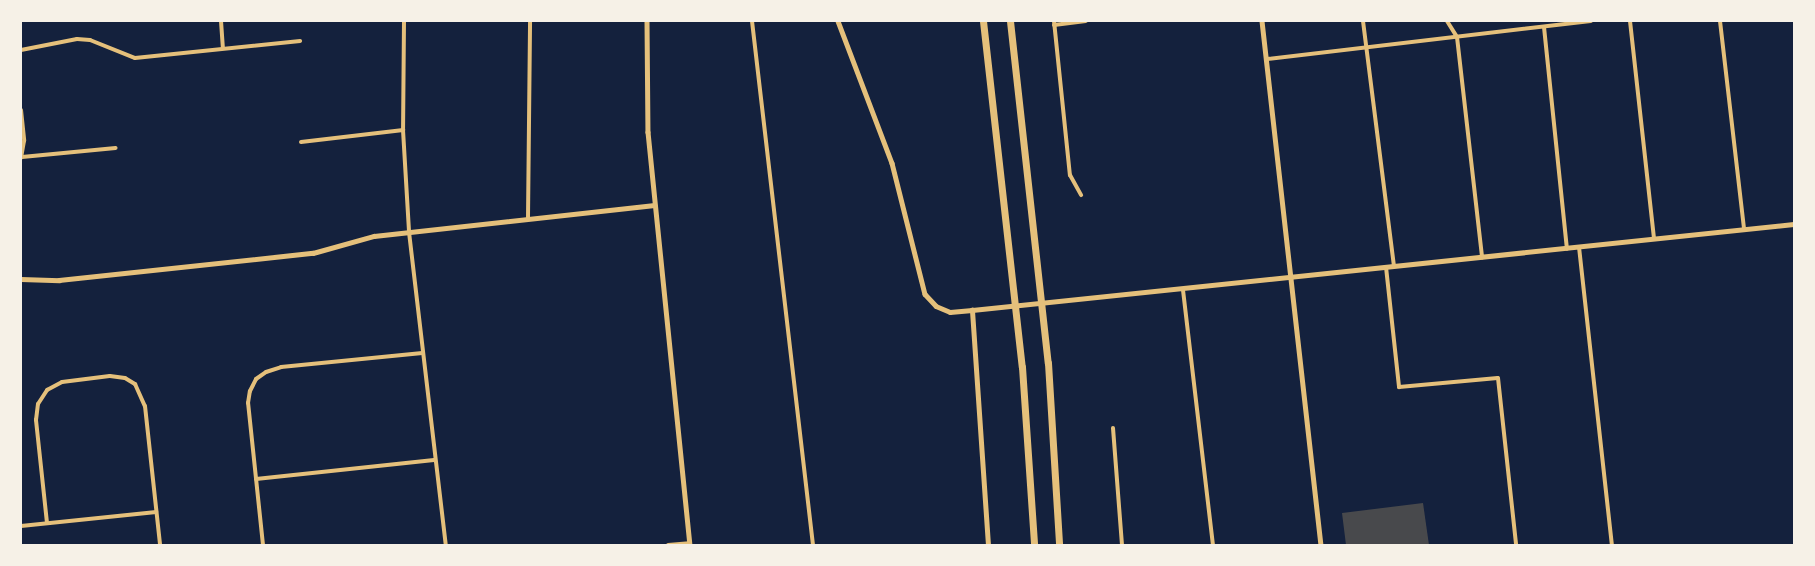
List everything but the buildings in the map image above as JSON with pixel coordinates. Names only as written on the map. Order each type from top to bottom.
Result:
[{"type":"highway","points":[[983,21],[1022,367],[1034,545]]},
{"type":"highway","points":[[1010,21],[1048,363],[1059,545]]},
{"type":"main road","points":[[988,545],[972,310],[1064,299],[1183,290],[1794,224]]},
{"type":"street","points":[[221,21],[223,48]]},
{"type":"street","points":[[404,21],[403,130],[409,232],[434,460],[446,545]]},
{"type":"street","points":[[528,218],[530,21]]},
{"type":"street","points":[[647,21],[648,132],[654,205],[690,544],[668,545]]},
{"type":"street","points":[[752,21],[813,545]]},
{"type":"street","points":[[838,21],[892,163],[925,294],[936,306],[950,312],[972,310]]},
{"type":"street","points":[[1080,195],[1070,175],[1054,23],[1086,21]]},
{"type":"street","points":[[1262,21],[1321,545]]},
{"type":"street","points":[[1364,21],[1394,266]]},
{"type":"street","points":[[1447,21],[1457,37],[1482,258]]},
{"type":"street","points":[[1267,59],[1591,21]]},
{"type":"street","points":[[1630,21],[1654,239]]},
{"type":"street","points":[[1720,21],[1744,229]]},
{"type":"street","points":[[1544,27],[1567,249]]},
{"type":"street","points":[[21,50],[77,39],[90,40],[135,58],[300,41]]},
{"type":"street","points":[[21,110],[24,141],[21,158],[116,148]]},
{"type":"street","points":[[301,142],[403,130]]},
{"type":"street","points":[[21,279],[59,280],[313,253],[374,236],[654,205]]},
{"type":"street","points":[[1579,248],[1612,545]]},
{"type":"street","points":[[1386,267],[1399,387],[1498,378],[1516,545]]},
{"type":"street","points":[[1183,290],[1213,545]]},
{"type":"street","points":[[263,545],[248,403],[256,379],[266,372],[281,367],[422,353]]},
{"type":"street","points":[[47,524],[36,420],[38,404],[47,390],[62,382],[110,376],[126,378],[135,384],[146,406],[160,545]]},
{"type":"street","points":[[1113,428],[1122,545]]},
{"type":"street","points":[[256,479],[434,460]]},
{"type":"street","points":[[21,526],[156,512]]}]
